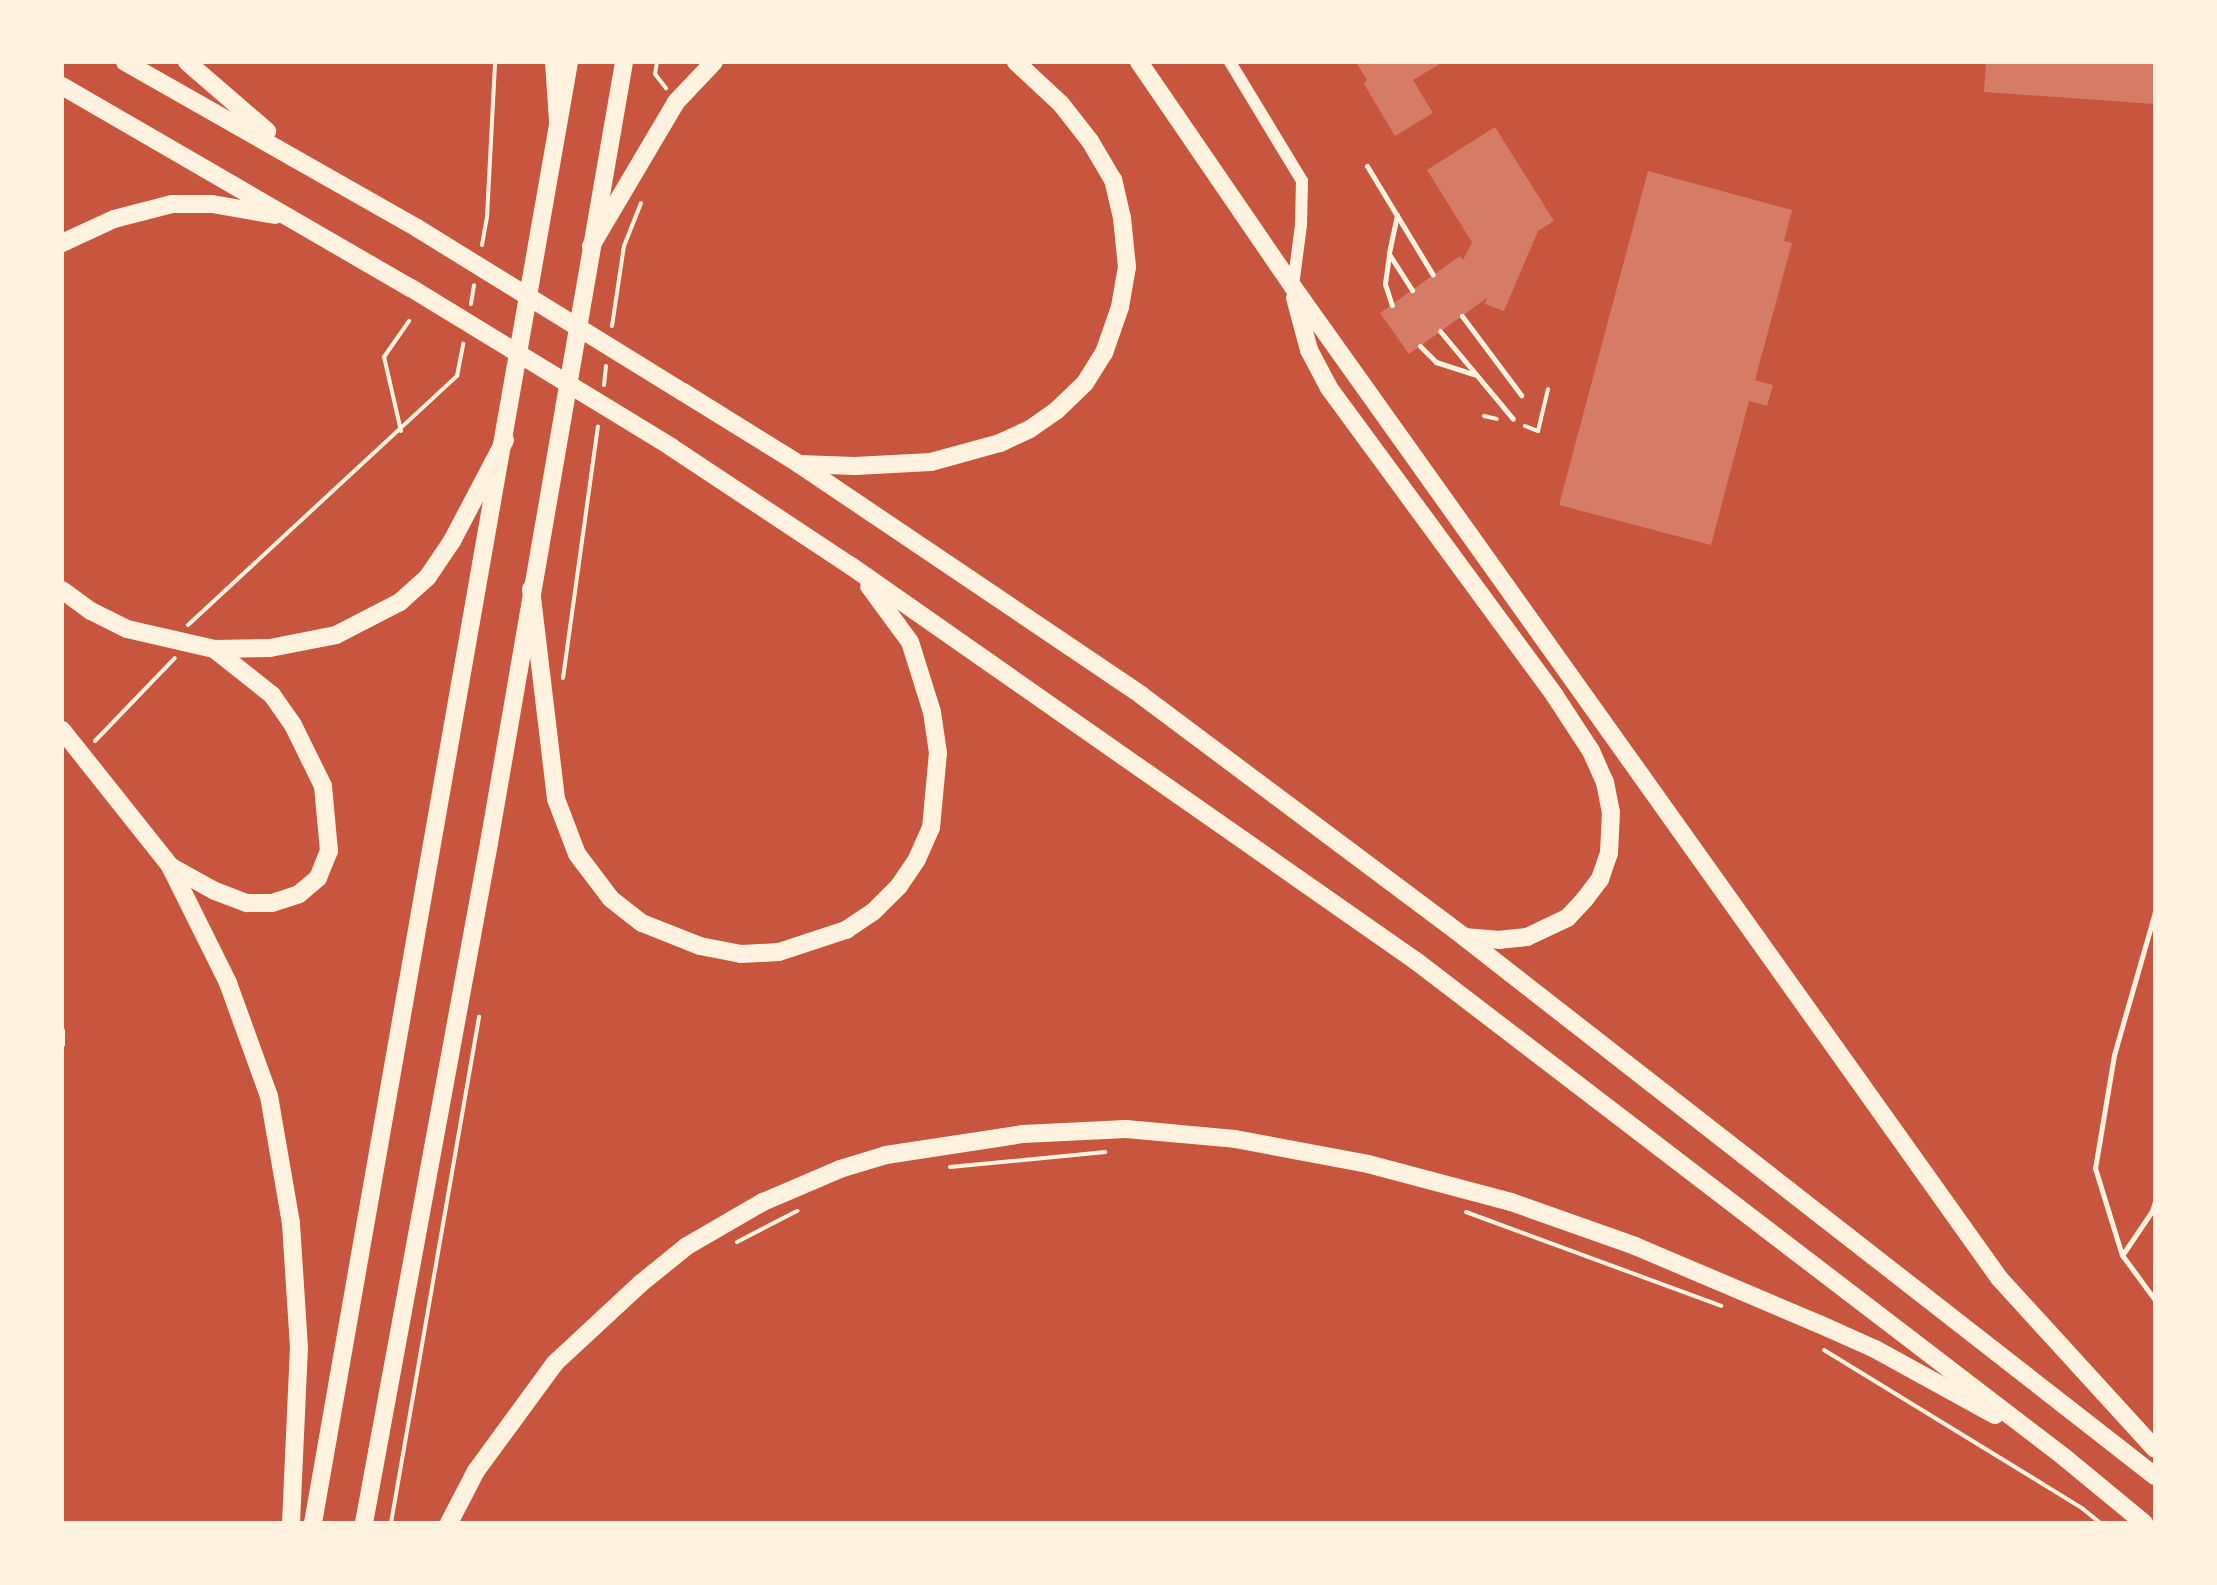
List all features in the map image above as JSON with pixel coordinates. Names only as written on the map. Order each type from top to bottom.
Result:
[{"type":"highway","points":[[125,62],[417,228],[799,464],[1141,695],[1464,937],[2155,1476]]},
{"type":"highway","points":[[187,62],[210,85],[310,165]]},
{"type":"highway","points":[[554,62],[558,121]]},
{"type":"highway","points":[[313,1523],[569,62]]},
{"type":"highway","points":[[364,1523],[489,843],[624,62]]},
{"type":"highway","points":[[591,246],[676,102],[714,62]]},
{"type":"highway","points":[[799,464],[855,466],[931,462],[1000,443],[1030,429],[1057,410],[1085,383],[1104,353],[1120,307],[1127,267],[1122,218],[1113,180],[1090,141],[1061,104],[1016,62]]},
{"type":"highway","points":[[1139,62],[1293,287],[1999,1278],[2155,1449]]},
{"type":"highway","points":[[62,86],[411,288],[671,447],[851,566],[1416,961],[2064,1457],[2144,1523]]},
{"type":"highway","points":[[62,243],[114,219],[172,204],[212,204],[286,217]]},
{"type":"highway","points":[[1293,287],[1309,350],[1329,388],[1555,696],[1591,751],[1605,782],[1611,812],[1609,853],[1600,879],[1585,899],[1567,918],[1527,937],[1500,940],[1464,937]]},
{"type":"highway","points":[[62,590],[91,611],[127,629],[181,642],[214,649],[303,644],[369,621],[400,602],[427,578],[452,541],[505,440]]},
{"type":"highway","points":[[531,589],[556,799],[577,854],[592,877],[611,899],[642,923],[671,936],[741,954],[779,952],[846,930],[873,912],[899,886],[917,859],[931,828],[938,753],[923,678],[910,642],[851,566]]},
{"type":"highway","points":[[170,866],[215,891],[247,903],[272,903],[299,894],[318,878],[329,851],[323,786],[293,725],[272,695],[214,649]]},
{"type":"highway","points":[[62,730],[170,866],[228,983],[269,1096],[291,1224],[299,1347],[291,1523]]},
{"type":"highway","points":[[449,1523],[476,1471],[555,1363],[640,1284],[687,1246],[730,1219],[805,1182],[886,1155],[974,1140],[1075,1131],[1126,1129],[1235,1139],[1368,1164],[1511,1202],[1635,1246],[1875,1349],[2064,1457]]},
{"type":"street","points":[[1230,62],[1302,181],[1301,225],[1293,287]]},
{"type":"lane","points":[[1367,166],[1433,275]]},
{"type":"lane","points":[[1392,305],[1385,284],[1397,214]]},
{"type":"lane","points":[[1389,254],[1412,290]]},
{"type":"lane","points":[[1462,316],[1521,395]]},
{"type":"lane","points":[[1440,331],[1513,419]]},
{"type":"lane","points":[[1420,346],[1436,362],[1477,375]]},
{"type":"lane","points":[[2155,912],[2114,1055],[2095,1168],[2122,1255],[2155,1300]]},
{"type":"lane","points":[[62,1030],[62,1044]]},
{"type":"lane","points":[[2122,1255],[2152,1211],[2155,1201]]},
{"type":"path","points":[[479,260],[487,217],[495,62]]},
{"type":"path","points":[[657,62],[655,74],[676,102]]},
{"type":"path","points":[[610,339],[624,246],[645,193]]},
{"type":"path","points":[[468,318],[476,274]]},
{"type":"path","points":[[401,431],[384,357],[409,321]]},
{"type":"path","points":[[83,754],[177,656],[184,629],[457,376],[465,332]]},
{"type":"path","points":[[601,400],[608,354]]},
{"type":"path","points":[[563,691],[565,648],[599,416]]},
{"type":"path","points":[[391,1523],[482,1003]]},
{"type":"path","points":[[939,1168],[1118,1150]]},
{"type":"path","points":[[726,1248],[804,1208]]},
{"type":"path","points":[[1463,1211],[1727,1308]]},
{"type":"path","points":[[1814,1344],[2083,1509],[2100,1523]]},
{"type":"building","points":[[1356,62],[1443,62],[1413,80],[1433,113],[1395,136],[1364,84],[1367,80]]},
{"type":"building","points":[[1986,62],[2155,62],[2155,104],[1984,92]]},
{"type":"building","points":[[1495,127],[1554,221],[1538,231],[1504,311],[1485,304],[1487,298],[1409,354],[1380,313],[1460,256],[1463,260],[1472,242],[1427,170]]},
{"type":"building","points":[[1648,171],[1792,210],[1784,241],[1792,243],[1755,380],[1773,385],[1767,406],[1749,401],[1711,545],[1559,505]]}]
